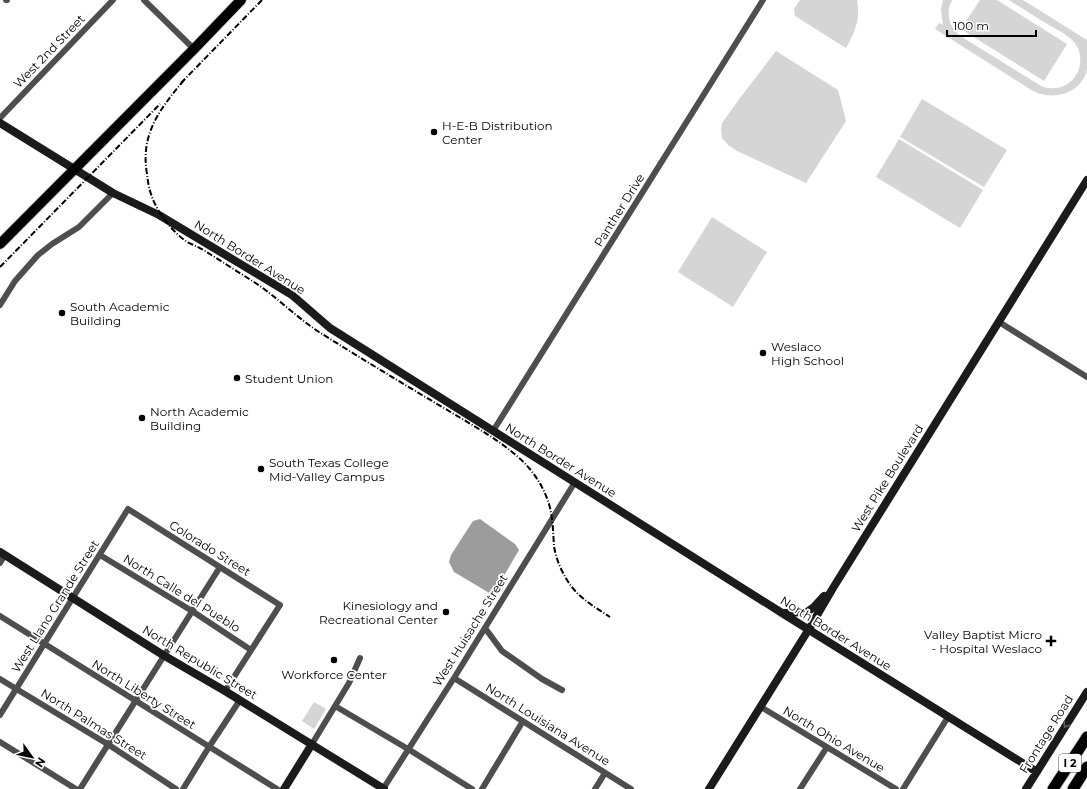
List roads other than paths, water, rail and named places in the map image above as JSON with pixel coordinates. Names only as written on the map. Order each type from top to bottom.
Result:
[{"type":"highway","name":"I 2","points":[[1053,789],[1087,737]]},
{"type":"highway","name":"I 2","points":[[1073,789],[1087,767]]},
{"type":"main road","points":[[0,244],[241,0]]},
{"type":"street","name":"West 2nd Street","points":[[0,118],[113,0]]},
{"type":"street","points":[[144,0],[194,49]]},
{"type":"street","name":"Panther Drive","points":[[493,431],[763,0]]},
{"type":"street","name":"North Border Avenue","points":[[0,123],[113,193],[159,215],[292,295],[330,328],[1037,772]]},
{"type":"street","name":"West Pike Boulevard","points":[[710,789],[833,588],[1087,180]]},
{"type":"street","points":[[0,305],[15,281],[38,255],[79,227],[113,193]]},
{"type":"street","points":[[999,322],[1087,377]]},
{"type":"street","name":"West Huisache Street","points":[[383,789],[454,678],[575,482]]},
{"type":"street","name":"West Llano Grande Street","points":[[0,714],[128,509]]},
{"type":"street","name":"Colorado Street","points":[[128,509],[280,606],[251,650]]},
{"type":"street","points":[[0,563],[2,554]]},
{"type":"street","name":"North Republic Street","points":[[2,554],[163,655],[240,700],[383,789]]},
{"type":"street","name":"North Calle del Pueblo","points":[[100,555],[192,611],[251,650]]},
{"type":"street","points":[[80,789],[109,745],[163,655],[220,567]]},
{"type":"street","points":[[782,613],[807,612],[833,588]]},
{"type":"street","name":"North Liberty Street","points":[[0,616],[277,789]]},
{"type":"street","points":[[485,628],[502,651],[542,679],[562,690]]},
{"type":"street","points":[[225,691],[251,650]]},
{"type":"street","points":[[284,789],[349,683],[360,658]]},
{"type":"street","name":"North Louisiana Avenue","points":[[454,678],[631,789]]},
{"type":"street","name":"North Palmas Street","points":[[0,679],[109,745],[176,789]]},
{"type":"street","name":"Frontage Road","points":[[1026,789],[1087,692]]},
{"type":"street","points":[[183,789],[208,747],[240,700]]},
{"type":"street","points":[[335,706],[472,789]]},
{"type":"street","name":"North Ohio Avenue","points":[[761,707],[893,788]]},
{"type":"street","points":[[902,789],[948,717]]},
{"type":"street","points":[[482,789],[523,721]]},
{"type":"street","points":[[0,742],[76,789]]},
{"type":"street","points":[[800,789],[827,747]]},
{"type":"street","points":[[595,789],[605,773]]},
{"type":"railway","points":[[181,83],[262,0]]},
{"type":"railway","points":[[184,80],[160,112],[149,134],[146,147],[148,182],[153,200],[165,220],[187,242],[203,250],[254,282],[319,332],[484,432],[517,456],[536,478],[547,497],[553,525],[555,551],[565,577],[579,595],[610,617]]},
{"type":"railway","points":[[0,267],[160,104]]},
{"type":"place","name":"H-E-B Distribution Center","points":[[434,132]]},
{"type":"place","name":"South Academic Building","points":[[62,313]]},
{"type":"place","name":"Weslaco High School","points":[[763,353]]},
{"type":"place","name":"Student Union","points":[[237,378]]},
{"type":"place","name":"North Academic Building","points":[[142,418]]},
{"type":"place","name":"South Texas College Mid-Valley Campus","points":[[261,469]]},
{"type":"place","name":"Kinesiology and Recreational Center","points":[[446,612]]},
{"type":"place","name":"Valley Baptist Micro - Hospital Weslaco","points":[[1051,641]]},
{"type":"place","name":"Workforce Center","points":[[334,660]]}]
